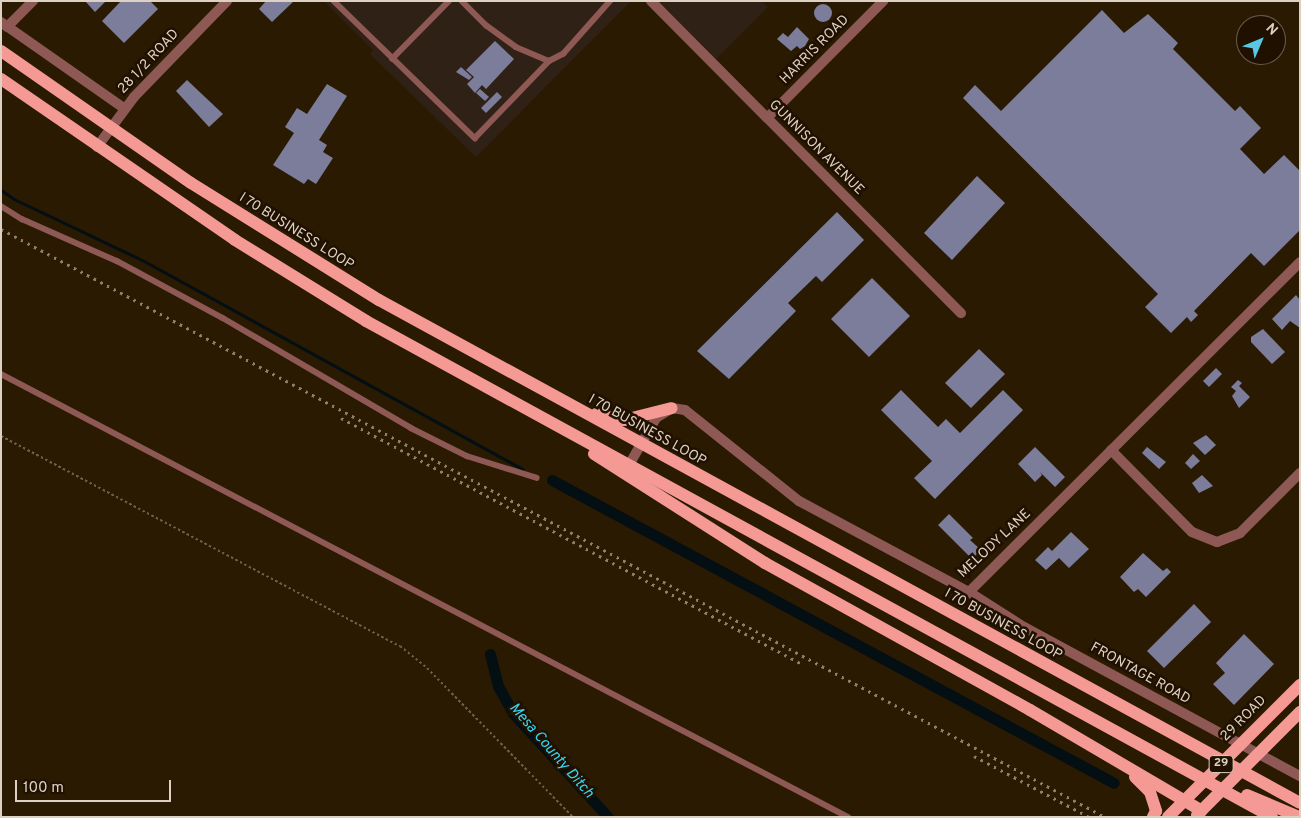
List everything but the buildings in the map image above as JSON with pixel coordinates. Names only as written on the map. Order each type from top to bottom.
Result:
[{"type":"main road","name":"I 70 BUSINESS LOOP","points":[[1,51],[268,234],[379,300],[1300,804]]},
{"type":"main road","points":[[1,79],[97,147],[293,277],[536,414],[1272,817]]},
{"type":"main road","points":[[566,403],[624,420],[672,408]]},
{"type":"main road","points":[[536,414],[757,558],[1030,710],[1184,800],[1199,814]]},
{"type":"main road","name":"29 ROAD","points":[[1168,817],[1300,684]]},
{"type":"main road","name":"29","points":[[1199,814],[1296,717]]},
{"type":"main road","points":[[1167,760],[1299,817]]},
{"type":"main road","points":[[1121,763],[1150,792],[1156,811],[1153,817]]},
{"type":"street","points":[[33,1],[4,25],[124,108]]},
{"type":"street","name":"28 1/2 ROAD","points":[[97,147],[124,108],[226,1]]},
{"type":"street","name":"GUNNISON AVENUE","points":[[651,1],[961,313]]},
{"type":"street","name":"HARRIS ROAD","points":[[767,118],[883,1]]},
{"type":"street","name":"MELODY LANE","points":[[672,408],[680,408],[693,414],[799,502],[969,592],[1300,262]]},
{"type":"street","points":[[629,465],[656,418],[672,408]]},
{"type":"street","points":[[1111,450],[1192,532],[1217,542],[1240,533],[1300,473]]},
{"type":"street","name":"FRONTAGE ROAD","points":[[969,592],[1024,626],[1300,776]]},
{"type":"lane","points":[[334,1],[475,138],[549,61],[563,54],[610,1]]},
{"type":"lane","points":[[392,58],[449,1]]},
{"type":"lane","points":[[462,1],[486,25],[516,47],[549,61]]},
{"type":"lane","points":[[1,206],[22,219],[116,261],[223,318],[419,432],[467,456],[536,478]]},
{"type":"lane","points":[[1,374],[848,817]]},
{"type":"path","points":[[1,436],[400,646],[427,668],[573,817]]},
{"type":"shaded area","points":[[324,1],[631,1],[476,157],[370,54],[373,50]]},
{"type":"shaded area","points":[[659,1],[762,1],[768,7],[716,59]]},
{"type":"waterway","points":[[1,190],[14,199],[144,261],[523,469]]},
{"type":"waterway","points":[[552,480],[1114,783]]},
{"type":"waterway","name":"Mesa County Ditch","points":[[490,654],[498,686],[513,713],[608,817]]},
{"type":"railway","points":[[1,229],[1105,817]]},
{"type":"railway","points":[[341,418],[802,664]]},
{"type":"railway","points":[[974,756],[1089,817]]}]
